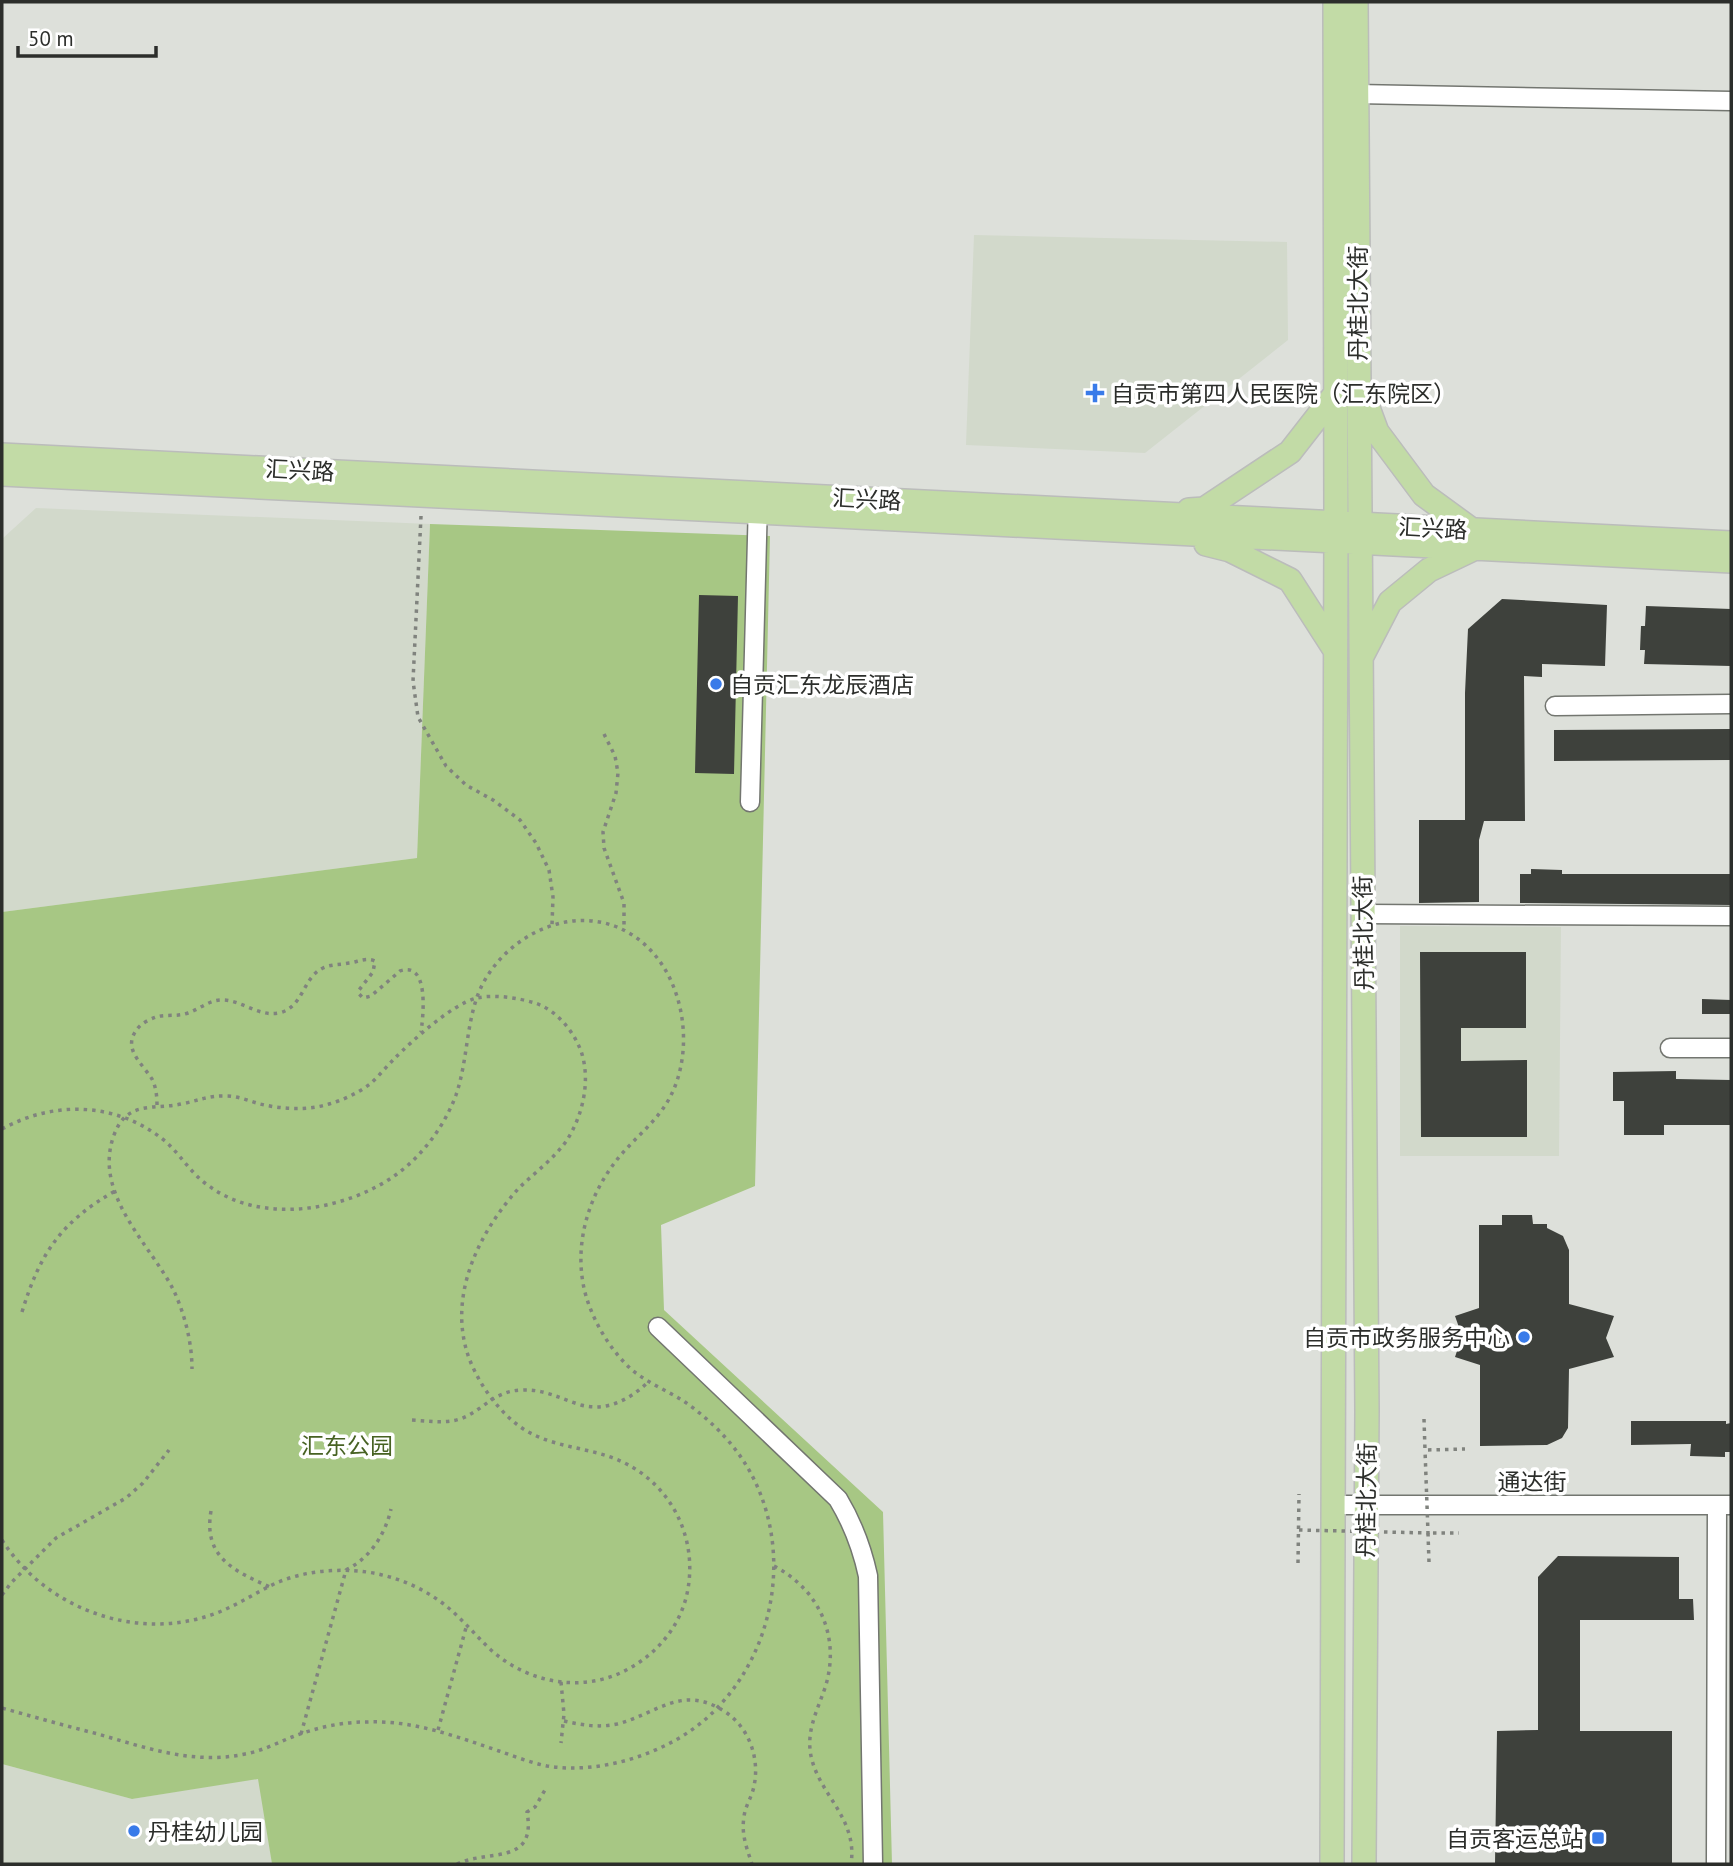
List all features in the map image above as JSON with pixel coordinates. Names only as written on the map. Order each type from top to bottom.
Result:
[{"type":"main road","name":"丹桂北大街","points":[[1335,2],[1336,393],[1360,659],[1367,1411],[1364,1864]]},
{"type":"main road","name":"丹桂北大街","points":[[1332,1864],[1336,651],[1348,533],[1358,381],[1356,2]]},
{"type":"main road","points":[[1358,381],[1377,432],[1424,495],[1473,539],[1731,561]]},
{"type":"main road","points":[[1155,523],[1204,509],[1290,452],[1336,393]]},
{"type":"main road","name":"汇兴路","points":[[2,455],[758,503],[1473,539],[1731,543]]},
{"type":"main road","points":[[2,474],[422,495],[758,503]]},
{"type":"main road","points":[[1155,523],[1230,550],[1290,580],[1336,651]]},
{"type":"main road","points":[[1360,659],[1390,603],[1429,570],[1473,539]]},
{"type":"street","points":[[1356,94],[1731,101]]},
{"type":"street","points":[[750,802],[758,503]]},
{"type":"street","points":[[1555,706],[1731,704]]},
{"type":"street","points":[[1363,914],[1731,916]]},
{"type":"street","points":[[1670,1048],[1731,1048]]},
{"type":"street","points":[[658,1327],[838,1499],[855,1530],[868,1576],[873,1864]]},
{"type":"street","name":"通达街","points":[[1333,1505],[1724,1505]]},
{"type":"street","points":[[1716,1864],[1724,1505]]},
{"type":"path","points":[[422,495],[414,681],[418,717],[446,766],[466,785],[520,820],[536,843],[549,870],[553,897],[552,925]]},
{"type":"path","points":[[604,734],[615,756],[618,773],[616,793],[603,832],[604,848],[624,903],[624,930]]},
{"type":"path","points":[[2,1129],[19,1120],[51,1110],[91,1108],[142,1126],[169,1144],[190,1170],[210,1188],[236,1202],[293,1209],[335,1203],[365,1192],[398,1174],[443,1125],[456,1094],[466,1058],[470,1020],[477,998],[494,965],[514,946],[541,929],[567,921],[601,922],[630,933],[651,951],[668,972],[678,1002],[685,1038],[671,1097],[650,1125],[623,1152],[591,1200],[581,1260],[584,1291],[595,1321],[614,1350],[631,1369],[703,1417],[726,1437],[744,1462],[766,1511],[774,1566],[773,1595],[766,1627],[752,1661],[731,1695],[703,1722],[670,1745],[631,1760],[587,1766],[550,1767],[438,1730],[405,1723],[365,1721],[301,1734],[246,1754],[183,1756],[2,1708]]},
{"type":"path","points":[[157,1105],[155,1087],[138,1063],[132,1045],[132,1038],[146,1021],[187,1014],[210,1002],[223,1000],[262,1013],[283,1012],[298,1001],[316,973],[334,965],[370,959],[375,961],[373,972],[359,990],[363,998],[371,996],[400,971],[413,971],[417,975],[424,1000],[421,1034]]},
{"type":"path","points":[[2,1539],[11,1555],[51,1590],[77,1606],[107,1618],[130,1623],[183,1622],[208,1616],[303,1574],[346,1570],[395,1578],[439,1600],[467,1624],[485,1645],[513,1667],[530,1675],[561,1682],[583,1683],[619,1674],[635,1666],[663,1642],[682,1610],[690,1566],[687,1539],[673,1505],[662,1491],[641,1473],[617,1459],[544,1440],[514,1422],[492,1398],[477,1375],[467,1349],[463,1320],[465,1283],[471,1263],[490,1226],[518,1190],[568,1138],[578,1117],[585,1076],[584,1058],[576,1039],[545,1006],[510,998],[477,998],[462,1005],[421,1034],[370,1084],[351,1096],[317,1107],[278,1107],[222,1095],[185,1104],[143,1107],[124,1118],[114,1135],[109,1158],[115,1191],[138,1237],[176,1296],[190,1343],[192,1370]]},
{"type":"path","points":[[22,1312],[31,1282],[47,1249],[75,1217],[115,1191]]},
{"type":"path","points":[[412,1420],[435,1423],[463,1418],[492,1398],[523,1390],[545,1392],[582,1405],[601,1406],[618,1403],[636,1394],[649,1381]]},
{"type":"path","points":[[1424,1419],[1429,1562]]},
{"type":"path","points":[[1425,1450],[1465,1449]]},
{"type":"path","points":[[2,1595],[56,1538],[126,1498],[143,1483],[169,1450]]},
{"type":"path","points":[[1298,1563],[1299,1494]]},
{"type":"path","points":[[301,1734],[346,1570],[367,1557],[388,1523],[391,1509]]},
{"type":"path","points":[[211,1511],[210,1536],[224,1560],[236,1572],[270,1587]]},
{"type":"path","points":[[1299,1530],[1459,1532]]},
{"type":"path","points":[[774,1566],[790,1574],[805,1587],[826,1623],[830,1648],[829,1669],[812,1723],[810,1754],[816,1773],[845,1822],[850,1839],[851,1864]]},
{"type":"path","points":[[438,1730],[467,1624]]},
{"type":"path","points":[[561,1682],[564,1721],[561,1743]]},
{"type":"path","points":[[564,1721],[599,1727],[616,1724],[656,1707],[698,1700],[718,1707],[731,1716],[742,1728],[755,1757],[754,1788],[744,1817],[744,1842],[752,1864]]},
{"type":"path","points":[[457,1864],[475,1857],[512,1853],[523,1845],[528,1833],[527,1812],[535,1807],[545,1790]]},
{"type":"shaded area","name":"自贡市第四人民医院（汇东院区）","points":[[974,235],[1287,242],[1288,340],[1145,453],[966,445]]},
{"type":"shaded area","points":[[36,508],[430,524],[417,858],[2,912],[2,539]]},
{"type":"shaded area","points":[[1400,926],[1561,927],[1559,1156],[1400,1156]]},
{"type":"shaded area","name":"丹桂幼儿园","points":[[2,1764],[132,1799],[259,1778],[272,1864],[2,1864]]},
{"type":"green space","name":"汇东公园","points":[[430,524],[770,536],[755,1186],[661,1225],[664,1310],[883,1512],[892,1864],[272,1864],[258,1779],[132,1799],[2,1764],[2,912],[417,858]]},
{"type":"building","name":"自贡汇东龙辰酒店","points":[[699,595],[738,596],[734,774],[695,773]]},
{"type":"building","points":[[1502,599],[1607,605],[1605,666],[1542,664],[1542,677],[1524,676],[1525,821],[1484,821],[1479,840],[1479,902],[1419,903],[1419,820],[1465,820],[1468,629]]},
{"type":"building","points":[[1646,606],[1731,609],[1731,666],[1644,664],[1645,650],[1640,650],[1641,626],[1645,626]]},
{"type":"building","points":[[1731,729],[1731,760],[1554,761],[1554,730]]},
{"type":"building","points":[[1531,869],[1562,870],[1562,874],[1731,874],[1731,905],[1520,903],[1520,874],[1531,874]]},
{"type":"building","points":[[1420,952],[1526,952],[1526,1028],[1461,1028],[1461,1061],[1527,1060],[1527,1137],[1421,1137]]},
{"type":"building","points":[[1702,999],[1731,1000],[1731,1014],[1702,1014]]},
{"type":"building","points":[[1676,1071],[1676,1079],[1731,1080],[1731,1125],[1664,1125],[1664,1135],[1624,1135],[1624,1101],[1613,1101],[1613,1072]]},
{"type":"building","name":"自贡市政务服务中心","points":[[1502,1215],[1532,1215],[1533,1224],[1547,1224],[1547,1228],[1563,1236],[1569,1250],[1569,1304],[1614,1316],[1606,1338],[1614,1357],[1569,1369],[1568,1428],[1562,1438],[1547,1445],[1480,1446],[1480,1365],[1455,1357],[1462,1336],[1455,1316],[1479,1308],[1479,1225],[1502,1225]]},
{"type":"building","points":[[1631,1421],[1726,1421],[1726,1424],[1731,1423],[1731,1452],[1725,1452],[1725,1457],[1690,1456],[1691,1444],[1631,1445]]},
{"type":"building","points":[[1558,1556],[1679,1557],[1679,1599],[1693,1599],[1694,1620],[1580,1620],[1580,1731],[1672,1731],[1672,1864],[1495,1864],[1497,1731],[1538,1730],[1538,1577]]},
{"type":"place","name":"自贡市第四人民医院（汇东院区）","points":[[1095,393]]},
{"type":"place","name":"自贡汇东龙辰酒店","points":[[716,684]]},
{"type":"place","name":"自贡市政务服务中心","points":[[1524,1337]]},
{"type":"place","name":"丹桂幼儿园","points":[[134,1831]]},
{"type":"place","name":"自贡客运总站","points":[[1598,1838]]}]
